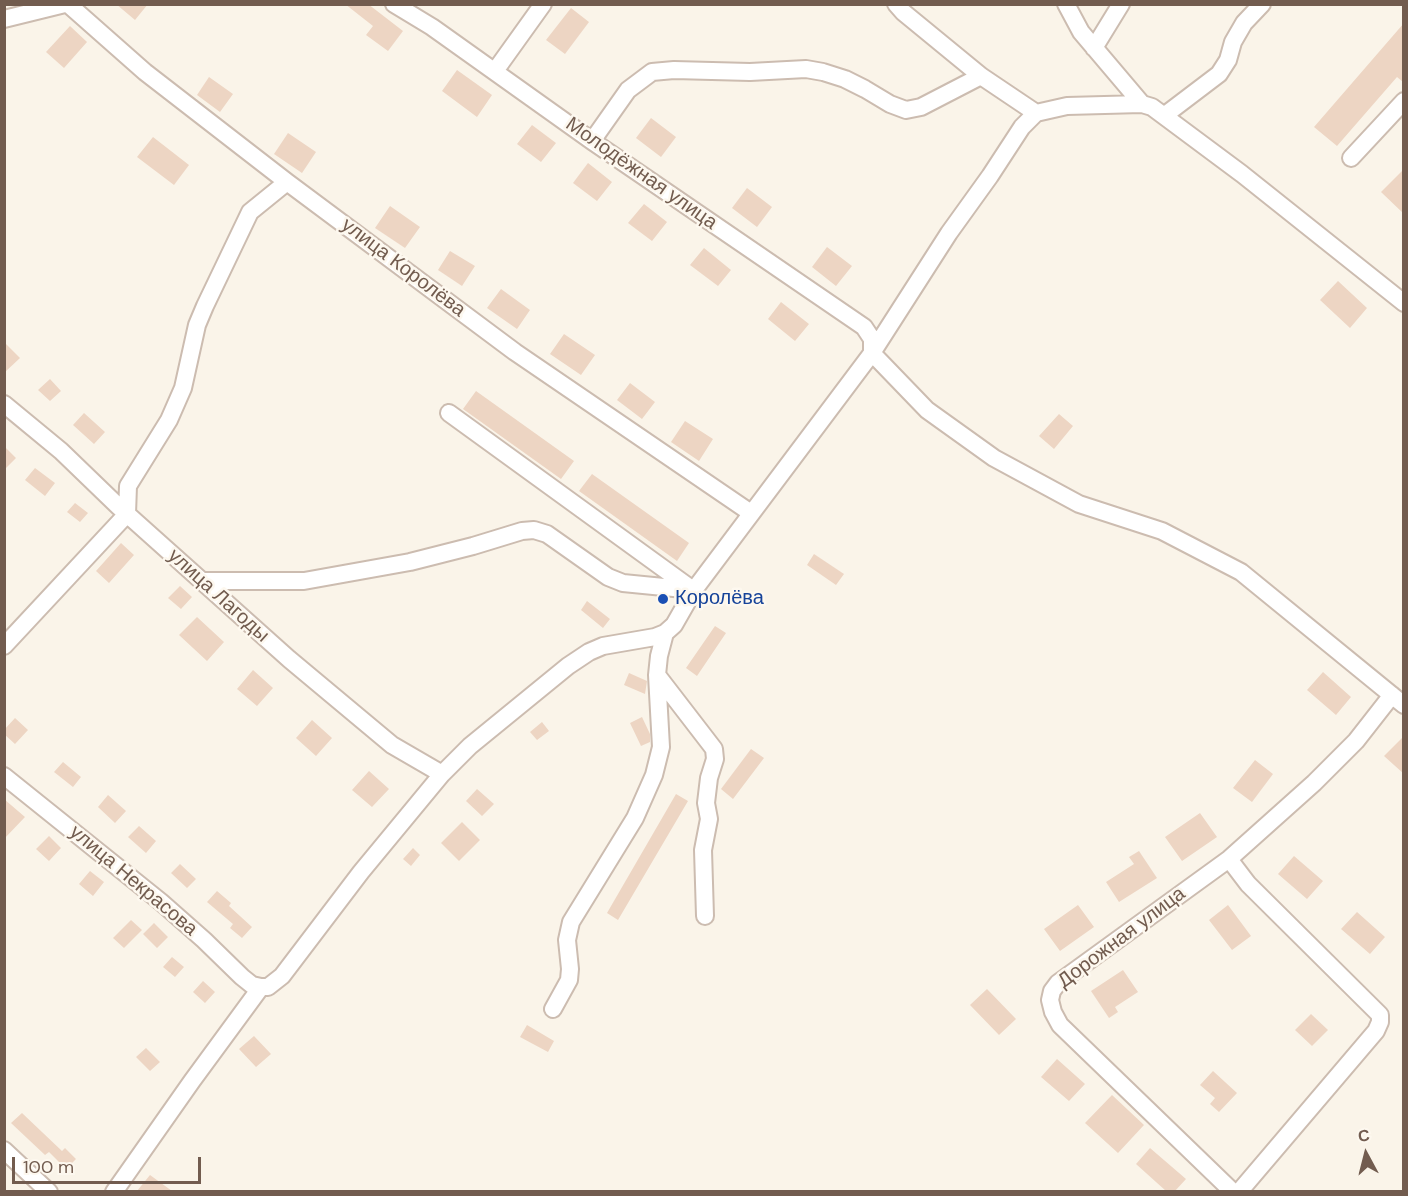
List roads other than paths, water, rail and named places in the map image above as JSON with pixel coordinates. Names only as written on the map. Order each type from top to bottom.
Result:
[{"type":"street","points":[[4,19],[67,4]]},
{"type":"street","name":"улица Королёва","points":[[67,4],[145,72],[287,182],[515,352],[751,513]]},
{"type":"street","name":"Молодёжная улица","points":[[394,4],[432,27],[592,141],[864,327],[872,339],[872,353]]},
{"type":"street","points":[[495,71],[543,4]]},
{"type":"street","points":[[896,4],[981,76],[1036,112]]},
{"type":"street","points":[[1066,4],[1081,32],[1142,104]]},
{"type":"street","points":[[1094,48],[1121,4]]},
{"type":"street","points":[[1165,115],[1219,74],[1228,60],[1233,42],[1244,23],[1262,4]]},
{"type":"street","points":[[592,141],[628,90],[639,79],[652,72],[674,70],[750,72],[806,69],[845,79],[866,88],[890,104],[906,110],[921,107],[981,76]]},
{"type":"street","points":[[1351,158],[1404,101]]},
{"type":"street","points":[[114,1191],[261,987],[268,987],[282,976],[361,872],[442,774],[470,746],[568,666],[589,652],[603,646],[656,636],[665,633],[674,625],[694,590],[872,353],[949,233],[1022,126],[1036,112],[1067,106],[1142,104],[1152,106],[1404,303]]},
{"type":"street","points":[[4,646],[127,514],[128,486],[169,420],[183,388],[197,325],[250,212],[287,182]]},
{"type":"street","name":"Дорожная улица","points":[[872,353],[927,410],[994,458],[1079,504],[1162,531],[1241,572],[1398,700],[1314,783],[1229,859],[1058,983],[1052,991],[1050,1000],[1060,1025],[1233,1191]]},
{"type":"street","name":"улица Лагоды","points":[[4,404],[61,451],[127,514],[365,724],[392,745],[442,774]]},
{"type":"street","points":[[449,413],[694,590]]},
{"type":"street","points":[[202,581],[314,579],[410,562],[522,531],[534,530],[547,534],[608,577],[623,583],[694,590]]},
{"type":"street","points":[[553,1009],[569,980],[567,940],[571,922],[635,818],[654,774],[661,747],[657,675],[665,633]]},
{"type":"street","points":[[657,675],[714,749],[715,759],[709,778],[706,802],[709,819],[702,850],[705,916]]},
{"type":"street","name":"улица Некрасова","points":[[4,776],[161,902],[242,978],[252,985],[261,987]]},
{"type":"street","points":[[1229,859],[1248,884],[1380,1015],[1376,1031],[1239,1191]]},
{"type":"street","points":[[4,1150],[49,1191]]},
{"type":"place","name":"Королёва","points":[[663,599]]}]
